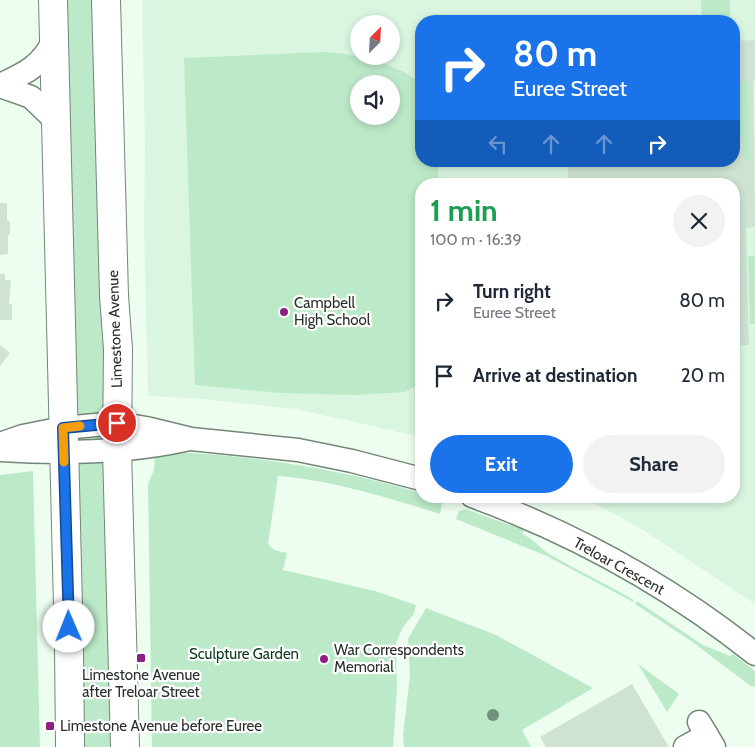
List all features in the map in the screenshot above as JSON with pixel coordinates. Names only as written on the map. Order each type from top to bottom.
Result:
[{"type":"main road","points":[[53,0],[70,747]]},
{"type":"main road","name":"Limestone Avenue","points":[[106,0],[114,296],[118,349],[117,436],[125,747]]},
{"type":"street","points":[[0,85],[30,71],[44,57],[54,40]]},
{"type":"street","points":[[0,85],[31,97],[57,122]]},
{"type":"street","points":[[0,444],[24,436],[64,439],[117,436],[146,428],[191,439],[298,450],[371,465],[415,477]]},
{"type":"street","points":[[0,450],[41,452],[64,439]]},
{"type":"street","name":"Treloar Crescent","points":[[491,503],[521,514],[593,549],[682,602],[752,647]]},
{"type":"street","points":[[685,747],[707,734]]},
{"type":"shaded area","name":"Campbell High School","points":[[142,0],[755,0],[755,604],[645,531],[594,503],[740,503],[740,178],[415,178],[415,436],[296,409],[203,399],[148,396]]},
{"type":"green space","points":[[63,0],[108,0],[116,747],[80,747]]},
{"type":"green space","points":[[701,0],[730,0],[730,15],[702,15]]},
{"type":"green space","points":[[338,53],[350,55],[350,65],[388,65],[415,79],[415,167],[438,167],[438,178],[415,178],[415,386],[405,392],[355,395],[281,393],[195,385],[184,58]]},
{"type":"green space","points":[[740,81],[749,81],[751,159],[743,159],[742,137],[740,137]]},
{"type":"green space","points":[[748,256],[755,256],[755,324],[750,324]]},
{"type":"green space","name":"Sculpture Garden","points":[[191,453],[278,462],[336,472],[415,491],[415,503],[442,503],[440,514],[339,485],[278,476],[268,544],[274,550],[287,553],[283,570],[375,591],[416,605],[414,614],[403,627],[396,643],[397,689],[393,747],[152,747],[148,484],[154,470],[155,454]]},
{"type":"green space","points":[[33,471],[40,747],[0,747],[0,475]]},
{"type":"green space","points":[[465,509],[524,530],[522,534],[547,553],[613,588],[634,600],[633,602],[547,556],[456,519],[459,511]]},
{"type":"green space","points":[[637,601],[703,645],[730,656],[733,654],[755,671],[755,685],[752,687],[691,641],[635,604]]},
{"type":"green space","points":[[426,608],[496,635],[593,688],[522,730],[531,747],[404,747],[403,735],[410,675],[408,639]]},
{"type":"green space","points":[[638,664],[679,694],[667,712]]},
{"type":"building","points":[[755,40],[755,81],[753,81],[755,227],[746,228],[749,345],[740,345],[740,178],[568,178],[568,167],[740,167],[740,137],[742,137],[743,159],[751,159],[749,81],[740,81],[740,41]]},
{"type":"building","points":[[0,203],[7,203],[7,220],[10,221],[10,235],[8,235],[8,254],[0,255]]},
{"type":"building","points":[[0,274],[5,274],[5,280],[11,280],[9,304],[12,304],[12,320],[0,320]]},
{"type":"building","points":[[0,345],[10,353],[0,366]]},
{"type":"building","points":[[632,684],[669,747],[546,747],[540,737]]},
{"type":"slow traffic","points":[[64,462],[63,428],[80,426]]},
{"type":"place","name":"Campbell High School","points":[[284,312]]},
{"type":"place","name":"Limestone Avenue after Treloar Street","points":[[141,658]]},
{"type":"place","name":"War Correspondents Memorial","points":[[324,659]]},
{"type":"place","name":"Limestone Avenue before Euree","points":[[50,726]]},
{"type":"route","points":[[69,627],[63,428],[117,423]]}]
